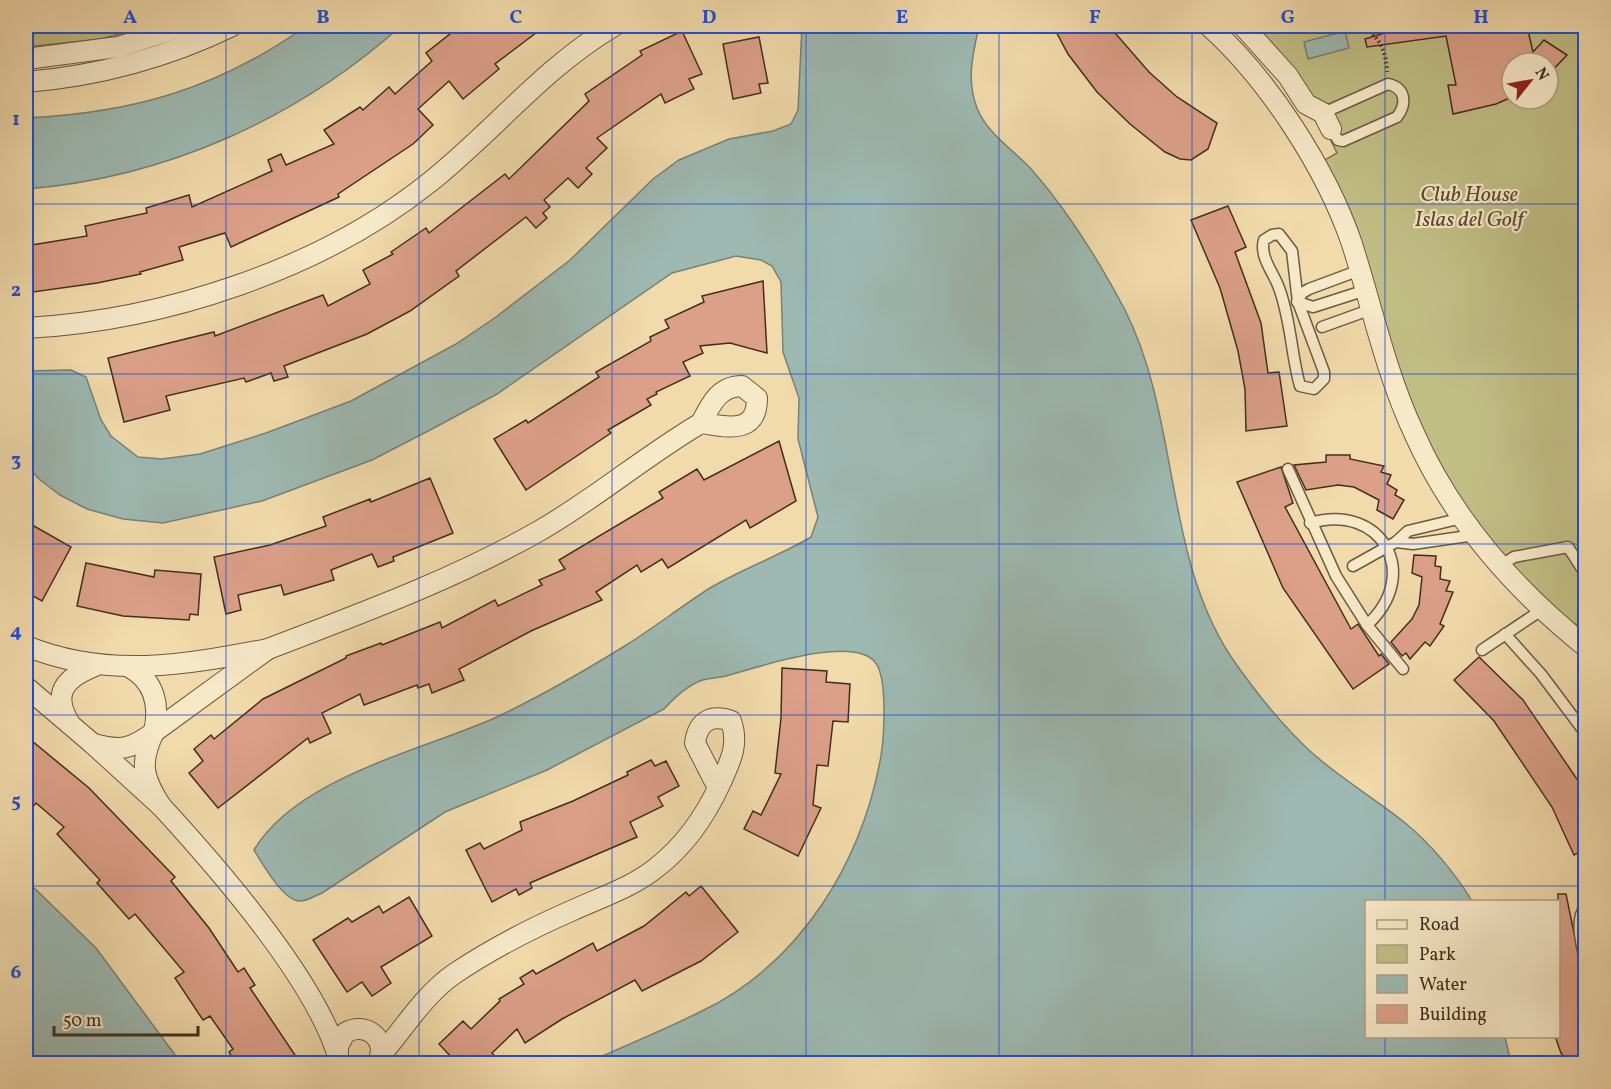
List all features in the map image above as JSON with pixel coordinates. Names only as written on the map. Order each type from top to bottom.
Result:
[{"type":"street","points":[[26,59],[118,47],[185,26]]},
{"type":"street","points":[[26,82],[68,79],[117,69],[188,46],[232,26]]},
{"type":"street","points":[[26,328],[67,326],[178,306],[273,271],[352,233],[430,183],[558,65],[614,26]]},
{"type":"street","points":[[1209,26],[1244,59],[1295,130],[1332,197],[1360,270],[1392,379],[1414,434],[1462,518],[1500,566],[1543,609],[1586,647]]},
{"type":"street","points":[[1243,26],[1288,76],[1306,104],[1327,121]]},
{"type":"street","points":[[26,646],[95,666],[129,667],[169,665],[268,649],[381,606],[530,536],[701,423]]},
{"type":"street","points":[[93,744],[115,750],[132,746],[268,649]]},
{"type":"street","points":[[70,724],[62,711],[63,688],[69,679],[95,666]]},
{"type":"street","points":[[129,667],[140,673],[153,692],[158,715],[154,732],[145,751],[144,767],[147,784],[161,806]]},
{"type":"street","points":[[26,687],[161,806],[203,852],[268,934],[331,1033],[340,1060]]},
{"type":"street","points":[[379,1059],[431,994],[453,975],[524,932],[627,886],[655,869],[699,824],[718,788]]},
{"type":"street","points":[[320,1015],[340,1024],[362,1029],[380,1042],[379,1059]]},
{"type":"street","points":[[340,1060],[338,1046],[345,1033],[396,1024],[412,1018]]},
{"type":"lane","points":[[1388,84],[1401,91],[1404,100],[1403,109],[1397,117],[1343,141],[1338,140],[1327,121],[1388,84]]},
{"type":"lane","points":[[1279,234],[1292,251],[1298,302],[1324,372],[1324,379],[1314,389],[1300,386],[1286,308],[1277,282],[1264,257],[1264,240],[1279,234]]},
{"type":"lane","points":[[1286,308],[1298,302],[1302,293],[1309,289],[1360,270]]},
{"type":"lane","points":[[1298,302],[1313,307],[1366,290]]},
{"type":"lane","points":[[1322,327],[1372,309]]},
{"type":"lane","points":[[1288,469],[1335,576],[1367,624],[1403,669]]},
{"type":"lane","points":[[1310,523],[1328,518],[1348,519],[1365,525],[1391,545],[1475,535]]},
{"type":"lane","points":[[1353,566],[1391,545],[1408,531],[1462,518]]},
{"type":"lane","points":[[1367,624],[1381,612],[1391,593],[1395,571],[1391,545]]},
{"type":"lane","points":[[1500,566],[1514,557],[1568,547],[1586,575]]},
{"type":"lane","points":[[1482,650],[1543,609]]},
{"type":"lane","points":[[1505,634],[1541,674],[1586,734]]},
{"type":"lane","points":[[1586,906],[1580,912],[1579,920],[1586,965]]},
{"type":"path","points":[[1290,26],[1304,31],[1329,26]]},
{"type":"path","points":[[1362,26],[1379,40],[1387,64],[1388,84]]},
{"type":"green space","points":[[26,26],[149,26],[101,39],[26,47]]},
{"type":"green space","name":"Club House Islas del Golf","points":[[1252,26],[1585,26],[1585,628],[1568,621],[1524,580],[1487,537],[1464,506],[1424,439],[1321,162],[1337,153],[1310,98]]},
{"type":"water","points":[[306,26],[401,26],[361,59],[318,89],[273,116],[227,138],[178,157],[129,172],[78,183],[26,189],[26,118],[102,110],[173,94],[240,66]]},
{"type":"water","points":[[802,26],[979,26],[971,77],[974,98],[981,117],[994,134],[1046,186],[1071,220],[1125,310],[1143,353],[1156,398],[1184,536],[1196,581],[1213,624],[1244,676],[1291,732],[1322,761],[1414,830],[1441,859],[1471,900],[1365,900],[1365,1038],[1505,1038],[1511,1063],[586,1063],[688,1018],[737,991],[769,966],[797,937],[822,905],[842,871],[859,834],[872,795],[882,747],[884,708],[879,670],[875,662],[864,654],[847,651],[804,655],[695,683],[680,693],[664,709],[547,770],[445,812],[322,893],[308,899],[294,900],[281,889],[268,872],[254,850],[274,825],[300,803],[364,768],[497,717],[530,700],[628,644],[710,588],[811,537],[818,517],[798,439],[799,398],[783,352],[781,282],[772,266],[761,260],[736,256],[672,273],[497,394],[372,460],[262,501],[163,523],[123,519],[87,509],[60,495],[39,479],[26,464],[26,371],[71,370],[86,377],[101,420],[111,436],[138,457],[162,459],[200,454],[266,433],[351,401],[456,344],[496,317],[570,260],[653,179],[679,160],[729,139],[773,131],[791,124],[798,110]]},
{"type":"water","points":[[1345,31],[1349,48],[1308,59],[1304,42]]},
{"type":"water","points":[[26,880],[96,948],[181,1063],[26,1063]]},
{"type":"building","points":[[460,26],[545,26],[495,64],[499,69],[463,99],[449,81],[418,109],[433,125],[413,144],[338,194],[339,197],[231,247],[225,233],[179,247],[183,260],[140,272],[141,274],[26,293],[26,246],[87,236],[85,226],[147,213],[146,208],[189,195],[192,207],[272,171],[268,160],[281,154],[286,165],[334,144],[324,130],[360,107],[363,110],[389,87],[395,94],[432,61],[426,53]]},
{"type":"building","points":[[1053,26],[1109,26],[1149,72],[1177,97],[1217,123],[1208,149],[1191,160],[1180,159],[1165,152],[1130,124],[1097,92],[1068,54]]},
{"type":"building","points":[[1408,26],[1527,26],[1533,51],[1500,51],[1500,102],[1453,114],[1448,85],[1456,85],[1446,36],[1367,47],[1365,39]]},
{"type":"building","points":[[682,31],[702,74],[689,79],[694,89],[665,103],[661,94],[597,138],[607,148],[586,168],[592,174],[578,188],[568,178],[544,200],[550,207],[543,213],[547,218],[536,228],[526,217],[456,271],[459,276],[410,311],[367,334],[284,366],[288,377],[274,381],[271,373],[246,382],[244,378],[166,396],[170,410],[124,422],[108,358],[214,332],[215,336],[323,295],[328,306],[370,284],[363,270],[393,254],[391,252],[426,228],[429,233],[505,174],[509,179],[589,101],[585,94],[642,55],[640,51]]},
{"type":"building","points":[[759,37],[768,83],[759,84],[761,93],[733,99],[723,44]]},
{"type":"building","points":[[1544,40],[1567,55],[1560,62],[1560,51],[1534,51]]},
{"type":"building","points":[[1228,206],[1246,247],[1235,252],[1261,323],[1268,373],[1279,372],[1287,426],[1246,431],[1245,389],[1238,351],[1220,288],[1191,220]]},
{"type":"building","points":[[763,281],[767,353],[730,343],[700,346],[703,353],[683,362],[690,376],[656,392],[657,394],[647,399],[651,405],[608,430],[611,433],[526,490],[494,439],[526,420],[528,423],[599,377],[596,372],[651,341],[650,337],[669,328],[665,320],[704,302],[702,296]]},
{"type":"building","points":[[779,441],[796,501],[750,528],[746,520],[668,568],[662,559],[641,572],[637,565],[596,592],[602,600],[531,631],[459,669],[464,680],[432,693],[429,684],[418,688],[417,685],[364,705],[360,694],[322,713],[331,733],[310,743],[308,738],[218,808],[189,773],[203,761],[194,749],[211,735],[214,739],[263,699],[346,656],[381,643],[382,645],[440,622],[442,628],[495,600],[498,606],[542,585],[539,580],[565,569],[559,560],[663,498],[659,492],[697,469],[704,480]]},
{"type":"building","points":[[1326,455],[1350,455],[1350,459],[1384,466],[1381,472],[1391,475],[1387,484],[1397,490],[1395,495],[1404,500],[1393,519],[1377,510],[1379,500],[1354,487],[1338,485],[1306,490],[1294,465],[1326,462]]},
{"type":"building","points":[[1281,467],[1293,503],[1285,507],[1351,629],[1358,624],[1379,656],[1381,654],[1389,664],[1353,689],[1283,588],[1237,482]]},
{"type":"building","points":[[430,478],[453,533],[393,557],[394,561],[378,567],[372,554],[331,570],[334,580],[284,595],[281,585],[238,595],[241,610],[226,614],[214,557],[270,545],[326,526],[323,517],[370,499],[371,502]]},
{"type":"building","points":[[34,526],[71,547],[42,601],[26,592],[26,541]]},
{"type":"building","points":[[1414,555],[1436,556],[1435,566],[1441,567],[1440,579],[1450,581],[1446,591],[1453,592],[1440,624],[1444,626],[1430,646],[1425,642],[1410,659],[1406,653],[1402,656],[1391,642],[1412,619],[1419,605],[1422,577],[1412,573]]},
{"type":"building","points":[[86,563],[154,577],[155,570],[201,574],[198,615],[190,614],[189,620],[123,616],[77,606]]},
{"type":"building","points":[[1479,657],[1523,700],[1586,793],[1586,849],[1574,855],[1552,807],[1494,721],[1454,680]]},
{"type":"building","points":[[782,668],[827,671],[826,682],[850,684],[848,722],[833,721],[828,766],[817,765],[813,805],[821,808],[798,856],[744,829],[753,811],[761,815],[781,774],[775,773],[781,718]]},
{"type":"building","points":[[26,736],[89,788],[175,877],[171,881],[209,928],[238,972],[244,968],[255,985],[250,988],[301,1064],[236,1064],[229,1052],[233,1049],[210,1016],[203,1020],[175,978],[184,972],[135,914],[129,919],[97,883],[100,880],[57,834],[64,827],[36,803],[26,815]]},
{"type":"building","points":[[651,760],[655,766],[666,761],[679,786],[658,797],[663,806],[630,822],[637,837],[530,883],[532,888],[519,895],[516,889],[492,902],[466,850],[480,843],[484,849],[522,830],[520,822],[573,801],[628,775],[627,772]]},
{"type":"building","points":[[701,886],[738,932],[701,961],[642,991],[635,980],[562,1019],[525,1043],[517,1029],[492,1053],[502,1064],[458,1064],[439,1044],[463,1021],[471,1029],[500,1001],[499,999],[524,984],[520,978],[533,970],[536,974],[593,943],[597,951],[644,926],[686,892],[689,896]]},
{"type":"building","points":[[1558,894],[1566,894],[1583,977],[1586,997],[1586,1064],[1571,1064],[1561,1053],[1556,1038],[1560,1038],[1560,900],[1558,900]]},
{"type":"building","points":[[409,897],[432,936],[381,967],[391,983],[372,996],[362,982],[347,992],[313,940],[348,918],[352,922],[379,906],[383,913]]}]
